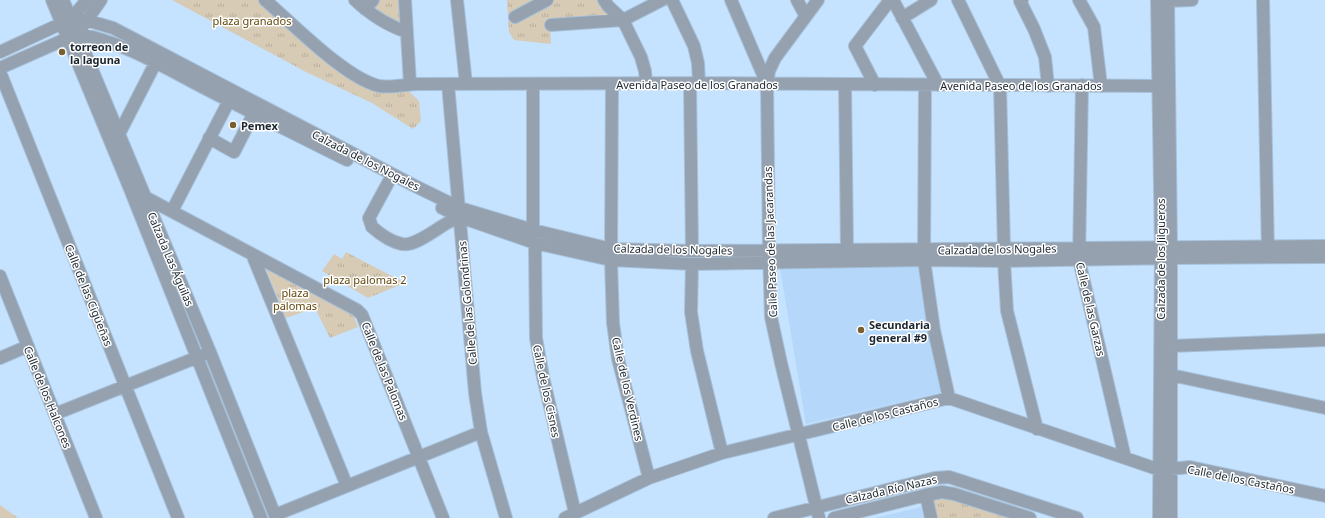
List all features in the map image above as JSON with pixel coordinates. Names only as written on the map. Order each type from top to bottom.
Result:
[{"type":"street","name":"Calzada Las Águilas","points":[[52,0],[67,22]]},
{"type":"street","name":"Calzada Las Águilas","points":[[63,0],[67,22],[130,189],[196,358],[261,518]]},
{"type":"street","points":[[0,52],[67,22],[88,0]]},
{"type":"street","points":[[0,68],[72,36],[101,0]]},
{"type":"street","name":"Avenida Paseo de los Granados","points":[[265,0],[328,56],[359,78],[382,86],[410,84],[646,83],[1158,86]]},
{"type":"street","points":[[355,0],[378,19],[392,27],[407,32]]},
{"type":"street","points":[[365,9],[374,0]]},
{"type":"street","points":[[405,0],[410,84]]},
{"type":"street","points":[[457,0],[466,84]]},
{"type":"street","points":[[515,16],[548,0]]},
{"type":"street","points":[[604,0],[608,6],[623,20],[641,57],[645,71],[646,83]]},
{"type":"street","points":[[551,25],[623,20],[662,0]]},
{"type":"street","points":[[672,0],[694,46],[698,63],[694,83],[692,251]]},
{"type":"street","points":[[731,0],[767,84]]},
{"type":"street","points":[[797,0],[805,15]]},
{"type":"street","name":"Calle Paseo de las Jacarandas","points":[[818,0],[805,15],[775,58],[769,71],[767,84],[771,317],[818,513]]},
{"type":"street","points":[[875,85],[855,46],[891,0],[938,85]]},
{"type":"street","points":[[902,18],[931,0]]},
{"type":"street","points":[[958,0],[1000,86],[1004,255],[1007,311],[1037,428]]},
{"type":"street","points":[[1079,0],[1094,27],[1101,86]]},
{"type":"street","points":[[1165,0],[1192,0]]},
{"type":"street","name":"Calzada de los Jilgueros","points":[[1160,518],[1165,470],[1171,375],[1171,346],[1158,86],[1165,0]]},
{"type":"street","name":"Calzada de los Jilgueros","points":[[1165,0],[1165,470],[1171,518]]},
{"type":"street","points":[[1263,0],[1268,252]]},
{"type":"street","points":[[1021,1],[1045,57],[1048,86]]},
{"type":"street","name":"Calzada de los Nogales","points":[[67,22],[86,20],[113,28],[158,58],[460,213],[535,243],[692,264],[847,250],[924,255]]},
{"type":"street","name":"Calzada Las Águilas","points":[[72,36],[119,134],[210,352],[275,516]]},
{"type":"street","name":"Calzada de los Nogales","points":[[72,36],[93,37],[158,58]]},
{"type":"street","points":[[119,134],[158,58]]},
{"type":"street","name":"Calle de las Cigüeñas","points":[[0,72],[178,518]]},
{"type":"street","name":"Calle de las Golondrinas","points":[[448,84],[474,393],[481,432],[506,518]]},
{"type":"street","points":[[533,84],[533,230]]},
{"type":"street","name":"Calle de los Verdines","points":[[612,84],[611,254],[613,323],[618,359],[649,478]]},
{"type":"street","points":[[845,84],[847,250]]},
{"type":"street","points":[[925,85],[924,255],[934,330],[949,398]]},
{"type":"street","name":"Calle de las Garzas","points":[[1082,85],[1079,254],[1126,458]]},
{"type":"street","points":[[172,211],[232,96]]},
{"type":"street","name":"Calzada de los Nogales","points":[[232,96],[254,113],[318,140],[389,181],[414,189]]},
{"type":"street","points":[[209,138],[234,152],[254,113]]},
{"type":"street","points":[[389,181],[369,218],[372,227],[387,238],[400,244],[407,244],[436,231],[460,213]]},
{"type":"street","name":"Calle de las Palomas","points":[[130,189],[362,314],[443,518]]},
{"type":"street","name":"Calzada de los Nogales","points":[[460,213],[533,230],[611,254],[692,251],[769,256],[1004,255],[1268,252],[1325,246]]},
{"type":"street","name":"Calle de los Cisnes","points":[[535,243],[536,338],[570,515]]},
{"type":"street","name":"Calzada de los Nogales","points":[[1268,252],[1325,257]]},
{"type":"street","points":[[252,254],[347,486]]},
{"type":"street","points":[[692,264],[691,312],[697,351],[722,453]]},
{"type":"street","name":"Calle de los Halcones","points":[[0,276],[96,518]]},
{"type":"street","points":[[1171,346],[1325,340]]},
{"type":"street","points":[[0,358],[28,346]]},
{"type":"street","points":[[55,414],[210,352]]},
{"type":"street","points":[[1171,375],[1325,408]]},
{"type":"street","name":"Calle de los Castaños","points":[[570,515],[649,478],[722,453],[949,398],[1165,470],[1190,467],[1325,496]]},
{"type":"street","points":[[275,516],[481,432]]},
{"type":"street","name":"Calzada Río Nazas","points":[[774,518],[818,513],[935,478],[949,477],[1077,518]]},
{"type":"street","name":"Calzada Río Nazas","points":[[834,518],[942,492],[954,494],[1030,518]]},
{"type":"street","points":[[926,495],[931,518]]},
{"type":"shaded area","name":"Secundaria general #9","points":[[922,264],[943,392],[806,424],[780,268]]},
{"type":"shaded area","points":[[921,507],[924,518],[875,518]]},
{"type":"green space","name":"plaza granados","points":[[172,0],[258,0],[316,50],[360,83],[376,92],[410,92],[419,101],[421,121],[413,129],[372,103],[306,72]]},
{"type":"green space","points":[[377,0],[403,0],[406,31],[368,9]]},
{"type":"green space","points":[[507,0],[600,0],[613,18],[550,22],[551,44],[514,40],[509,32]]},
{"type":"green space","name":"plaza palomas 2","points":[[346,252],[405,283],[368,298],[322,271],[334,254],[342,259]]},
{"type":"green space","name":"plaza palomas","points":[[263,262],[352,312],[358,327],[330,338],[315,308],[286,318]]},
{"type":"green space","points":[[947,495],[1012,518],[933,518],[929,497]]},
{"type":"green space","points":[[0,505],[18,518],[0,518]]},
{"type":"place","name":"torreon de la laguna","points":[[62,52]]},
{"type":"place","name":"Pemex","points":[[233,125]]},
{"type":"place","name":"Secundaria general #9","points":[[861,330]]}]
